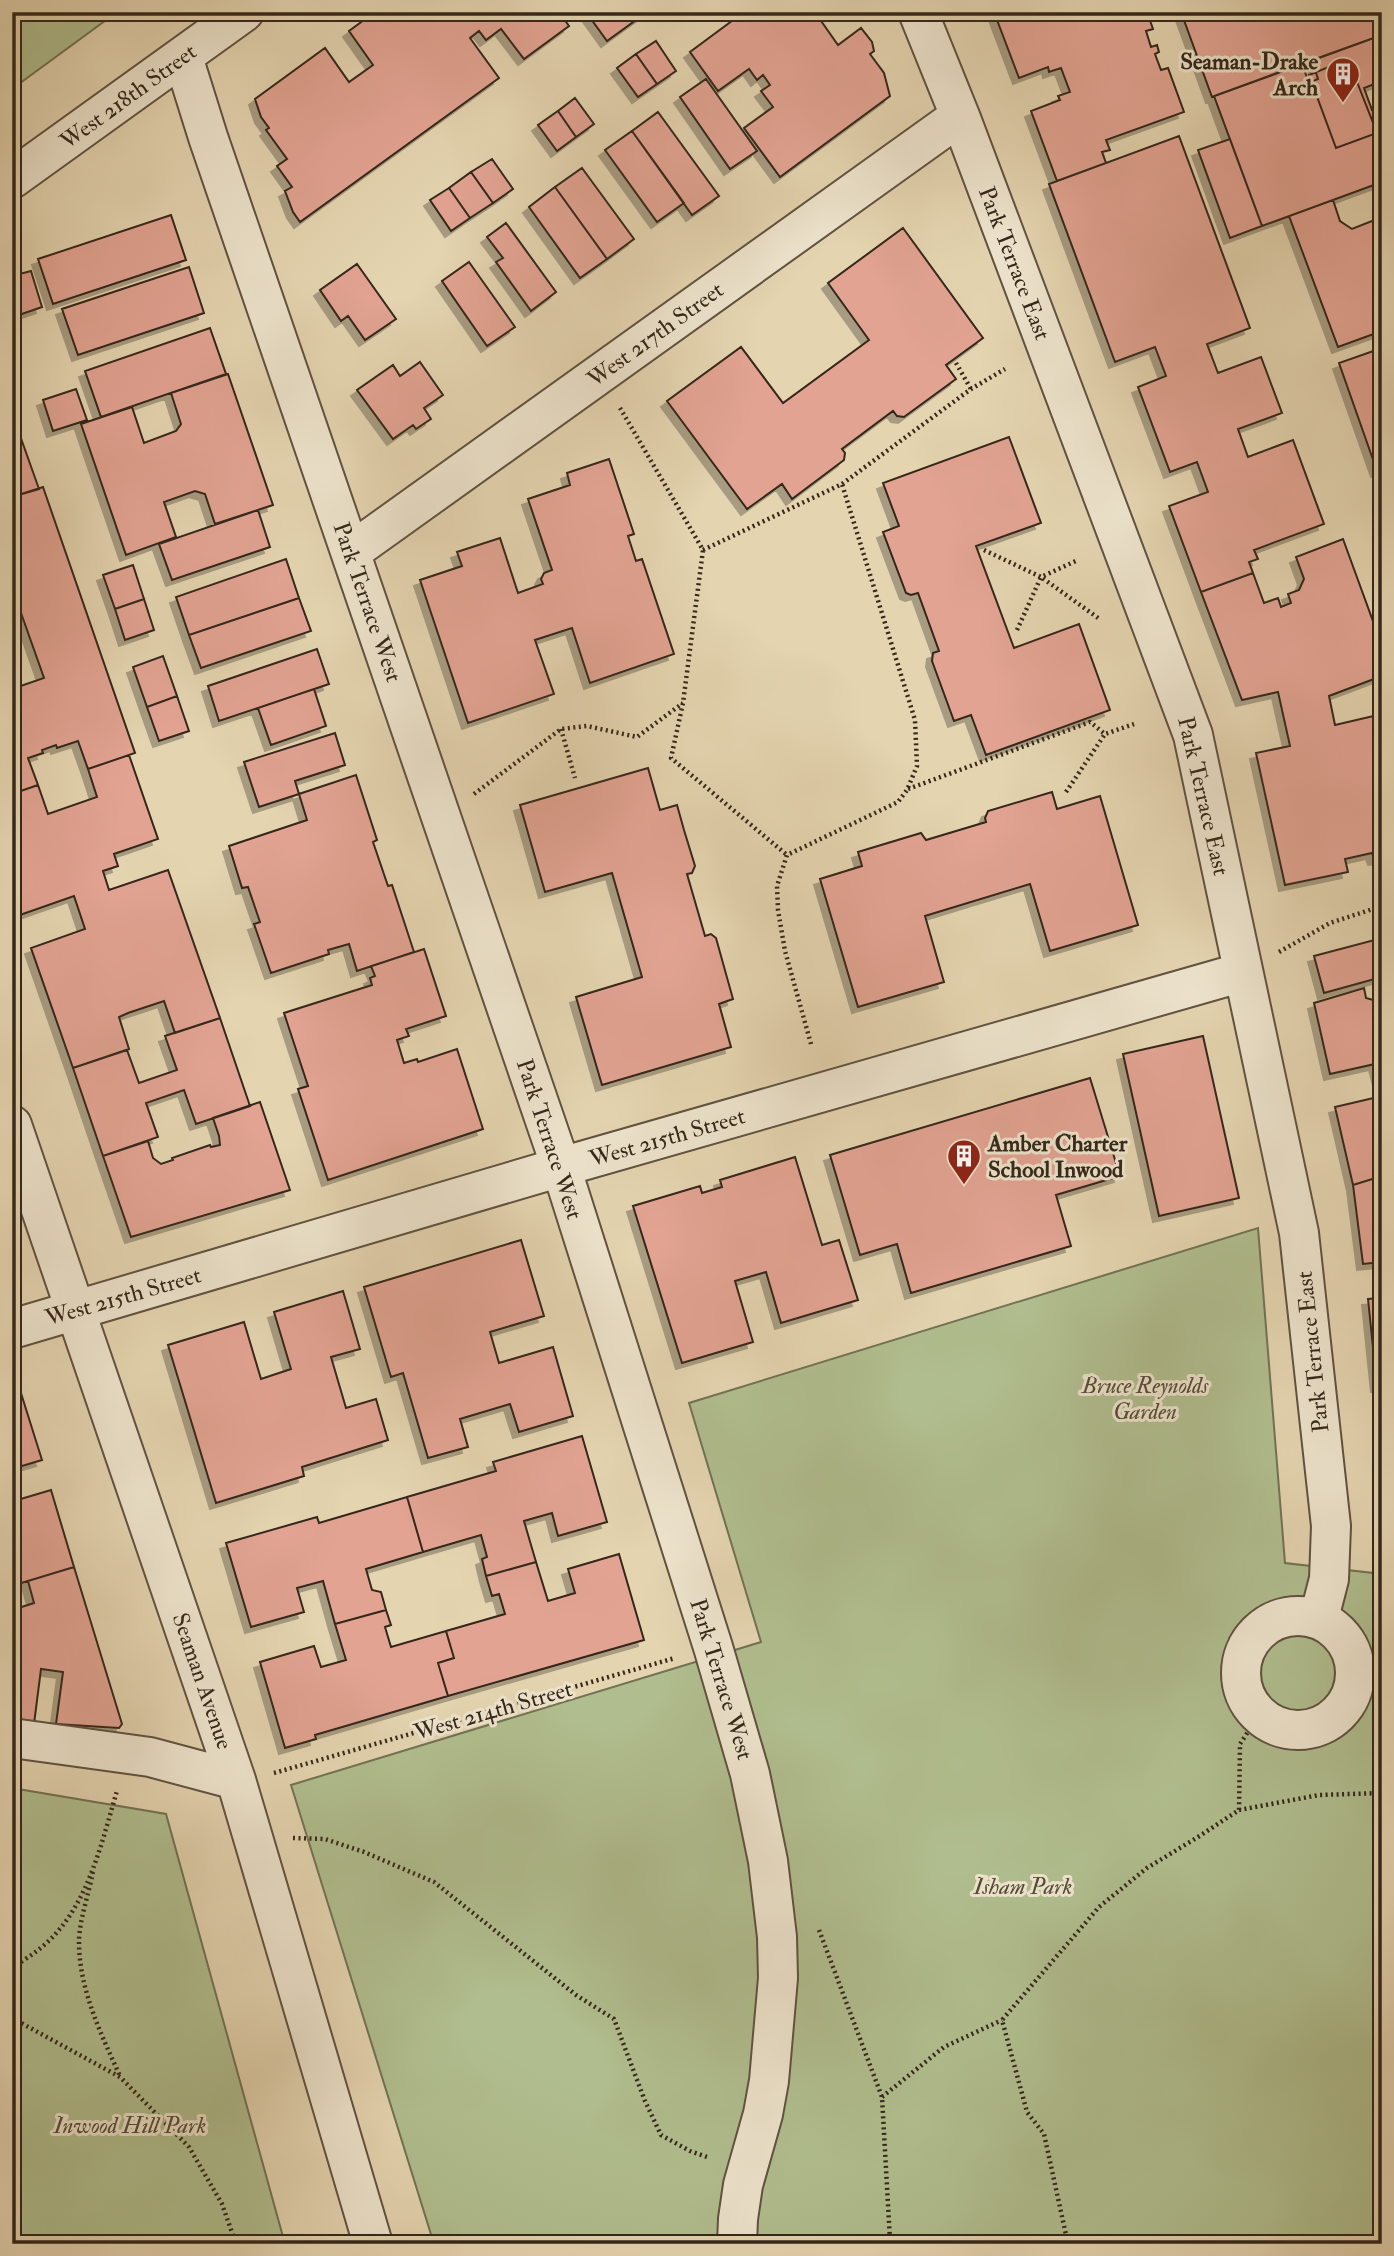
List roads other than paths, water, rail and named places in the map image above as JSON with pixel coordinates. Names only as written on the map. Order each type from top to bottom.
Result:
[{"type":"street","name":"West 218th Street","points":[[12,179],[244,12]]},
{"type":"street","name":"Park Terrace East","points":[[918,12],[960,116],[1193,735],[1301,1246],[1331,1525],[1329,1579],[1319,1618]]},
{"type":"street","name":"Park Terrace West","points":[[183,57],[208,137],[561,1167],[713,1647],[750,1774],[768,1861],[777,1937],[778,1978],[769,2081],[763,2114],[743,2185],[737,2244]]},
{"type":"street","name":"West 217th Street","points":[[351,552],[960,116]]},
{"type":"street","name":"West 215th Street","points":[[12,1329],[561,1167],[1243,972]]},
{"type":"street","name":"Seaman Avenue","points":[[12,1125],[76,1310],[254,1777],[373,2244]]},
{"type":"street","points":[[1293,1615],[1319,1618],[1337,1630],[1347,1642],[1353,1654],[1356,1675],[1367,1694],[1351,1696],[1338,1714],[1323,1725],[1303,1730],[1286,1729],[1270,1723],[1254,1711],[1242,1690],[1240,1668],[1246,1647],[1258,1631],[1273,1620],[1293,1615]]},
{"type":"street","points":[[12,1738],[150,1757],[254,1777]]},
{"type":"place","name":"Seaman-Drake Arch","points":[[1343,104]]},
{"type":"place","name":"Amber Charter School Inwood","points":[[964,1186]]},
{"type":"park label","name":"Bruce Reynolds Garden","points":[[1145,1398]]},
{"type":"park label","name":"Isham Park","points":[[1023,1886]]},
{"type":"park label","name":"Inwood Hill Park","points":[[130,2125]]}]
